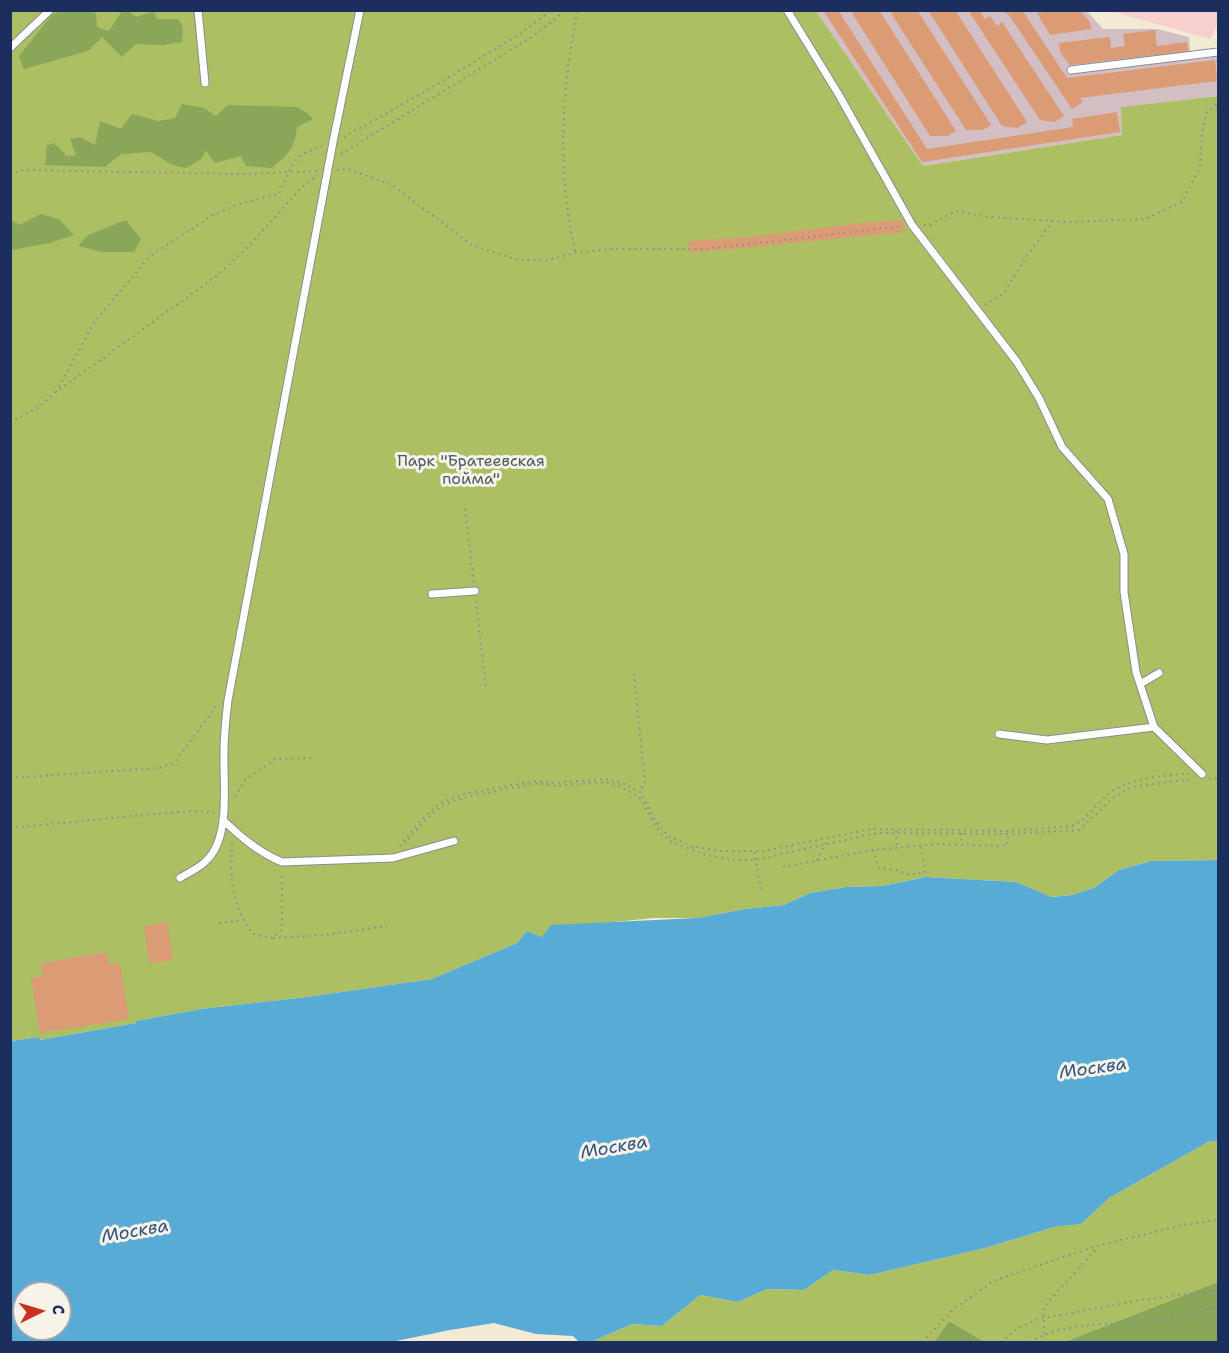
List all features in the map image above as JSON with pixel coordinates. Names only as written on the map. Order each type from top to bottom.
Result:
[{"type":"lane","points":[[198,10],[205,82]]},
{"type":"lane","points":[[180,878],[208,860],[216,847],[223,817],[228,700],[360,10]]},
{"type":"lane","points":[[788,10],[840,95],[912,225],[1017,362],[1039,398],[1062,447],[1108,499],[1124,554],[1124,592],[1136,672],[1154,727],[1202,777]]},
{"type":"lane","points":[[10,48],[48,11]]},
{"type":"lane","points":[[1071,70],[1218,52]]},
{"type":"lane","points":[[432,594],[475,591]]},
{"type":"lane","points":[[1140,684],[1158,673]]},
{"type":"lane","points":[[999,734],[1047,740],[1154,727]]},
{"type":"lane","points":[[223,817],[250,844],[282,862],[395,857],[454,841]]},
{"type":"path","points":[[56,393],[95,321],[150,256],[213,215],[239,204],[279,194],[293,163],[302,154],[350,135],[420,96],[520,34],[551,10]]},
{"type":"path","points":[[340,154],[535,35],[566,10]]},
{"type":"path","points":[[576,253],[570,229],[563,177],[563,116],[571,44],[578,10]]},
{"type":"path","points":[[10,174],[21,170],[290,173],[348,169],[392,185],[472,245],[518,260],[548,260],[576,253],[611,249],[700,249],[912,225],[930,225],[956,211],[988,217],[1053,220],[1145,219],[1182,202],[1200,167],[1206,113],[1218,102]]},
{"type":"path","points":[[10,422],[39,407],[214,278],[248,247],[302,188],[316,176],[329,171]]},
{"type":"path","points":[[978,310],[1004,293],[1053,220]]},
{"type":"path","points":[[633,674],[645,782],[640,792]]},
{"type":"path","points":[[10,778],[159,768],[175,762],[219,702],[222,699],[228,700]]},
{"type":"path","points":[[231,790],[231,802],[246,779],[276,759],[311,758]]},
{"type":"path","points":[[399,847],[440,803],[464,794],[534,781],[552,783],[605,780],[621,782],[640,792],[657,823],[668,836],[707,849],[754,852],[871,829],[1008,833],[1079,830],[1107,802],[1132,787],[1218,776]]},
{"type":"path","points":[[1008,833],[1078,824],[1091,814],[1114,789],[1129,784],[1158,777],[1218,776]]},
{"type":"path","points":[[395,857],[422,823],[443,805],[466,797],[538,783],[553,786],[605,782],[620,786],[639,797],[660,833],[670,841],[706,855],[735,860],[755,860],[896,830]]},
{"type":"path","points":[[10,828],[200,811],[223,817]]},
{"type":"path","points":[[233,829],[230,874],[243,920],[253,934],[273,938],[325,935],[387,926]]},
{"type":"path","points":[[896,830],[897,848]]},
{"type":"path","points":[[961,831],[961,845]]},
{"type":"path","points":[[783,867],[873,850],[921,846],[1007,846],[1008,833]]},
{"type":"path","points":[[816,861],[828,838]]},
{"type":"path","points":[[873,850],[879,868],[896,870],[909,875],[925,873],[921,846]]},
{"type":"path","points":[[754,852],[761,889]]},
{"type":"path","points":[[273,938],[282,929],[282,862]]},
{"type":"path","points":[[219,923],[243,920]]},
{"type":"path","points":[[922,1342],[954,1309],[993,1281],[1100,1245],[1183,1225],[1218,1220]]},
{"type":"path","points":[[1044,1334],[1044,1307],[1100,1245]]},
{"type":"path","points":[[1001,1342],[1018,1328],[1044,1318],[1142,1300],[1218,1290]]},
{"type":"path","points":[[1030,1342],[1044,1334],[1076,1325],[1160,1320],[1218,1307]]},
{"type":"shaded area","points":[[816,11],[1087,11],[1103,29],[1157,29],[1189,37],[1191,60],[1218,56],[1217,96],[1122,107],[1122,135],[923,166]]},
{"type":"shaded area","points":[[1110,11],[1218,11],[1218,24],[1210,39]]},
{"type":"green space","name":"Парк \"Братеевская пойма\"","points":[[11,11],[816,11],[923,166],[1122,135],[1121,107],[1218,96],[1218,860],[1151,861],[1119,870],[1094,888],[1072,895],[1050,897],[1016,882],[926,877],[882,886],[846,887],[810,893],[784,905],[697,918],[654,918],[604,923],[542,937],[527,931],[517,943],[432,979],[201,1009],[40,1040],[39,1037],[11,1041]]},
{"type":"green space","points":[[58,11],[93,11],[96,14],[97,27],[109,31],[122,11],[128,11],[136,17],[154,11],[157,19],[178,19],[183,27],[182,42],[163,45],[136,44],[122,57],[102,37],[88,51],[24,69],[19,56],[51,16]]},
{"type":"green space","points":[[182,104],[204,108],[216,116],[228,105],[296,107],[313,119],[297,127],[290,150],[272,168],[246,166],[241,156],[215,163],[206,151],[201,159],[186,168],[172,165],[151,152],[121,154],[105,167],[45,165],[47,145],[54,143],[67,156],[76,155],[70,139],[80,137],[95,145],[100,121],[121,129],[132,114],[158,121],[175,118]]},
{"type":"green space","points":[[41,214],[59,219],[74,235],[50,243],[11,250],[11,220],[19,225]]},
{"type":"green space","points":[[126,220],[141,239],[134,252],[103,252],[78,246],[88,235]]},
{"type":"green space","points":[[1210,1141],[1218,1141],[1218,1282],[1064,1342],[985,1342],[949,1321],[934,1342],[591,1342],[632,1324],[662,1326],[700,1295],[738,1302],[767,1289],[804,1290],[833,1270],[870,1275],[985,1248],[1054,1227],[1081,1224],[1109,1198]]},
{"type":"green space","points":[[1218,1282],[1218,1342],[1064,1342]]},
{"type":"green space","points":[[949,1321],[985,1342],[934,1342]]},
{"type":"water","name":"Москва","points":[[1218,860],[1218,1141],[1210,1141],[1109,1198],[1081,1224],[1054,1227],[985,1248],[870,1275],[833,1270],[804,1290],[767,1289],[738,1302],[700,1295],[662,1326],[632,1324],[591,1342],[579,1342],[573,1336],[536,1334],[494,1323],[391,1342],[11,1342],[11,1041],[39,1037],[40,1040],[201,1009],[432,979],[517,943],[527,931],[542,937],[551,925],[697,918],[784,905],[810,893],[846,887],[882,886],[926,877],[1016,882],[1051,897],[1072,895],[1094,888],[1119,870],[1151,861]]},
{"type":"building","points":[[823,10],[838,10],[927,149],[1073,127],[1072,119],[1117,112],[1120,132],[922,162]]},
{"type":"building","points":[[850,10],[879,10],[956,131],[948,136],[930,136]]},
{"type":"building","points":[[889,10],[917,10],[991,125],[983,130],[966,130]]},
{"type":"building","points":[[928,10],[955,10],[1027,122],[1017,128],[1002,126]]},
{"type":"building","points":[[968,10],[979,10],[985,19],[990,16],[997,26],[1002,22],[1064,116],[1055,122],[1040,120]]},
{"type":"building","points":[[1002,10],[1022,10],[1067,78],[1215,60],[1217,81],[1080,98],[1083,102],[1072,109],[1009,15]]},
{"type":"building","points":[[1079,10],[1090,22],[1091,29],[1050,35],[1037,13]]},
{"type":"building","points":[[1155,30],[1157,46],[1187,42],[1188,51],[1070,65],[1060,52],[1059,43],[1110,37],[1111,48],[1125,46],[1123,34]]},
{"type":"building","points":[[903,220],[905,232],[689,253],[689,241],[750,237]]},
{"type":"building","points":[[167,922],[173,960],[149,963],[144,926]]},
{"type":"building","points":[[107,952],[109,964],[120,963],[129,1019],[40,1033],[31,978],[43,976],[41,963]]}]
